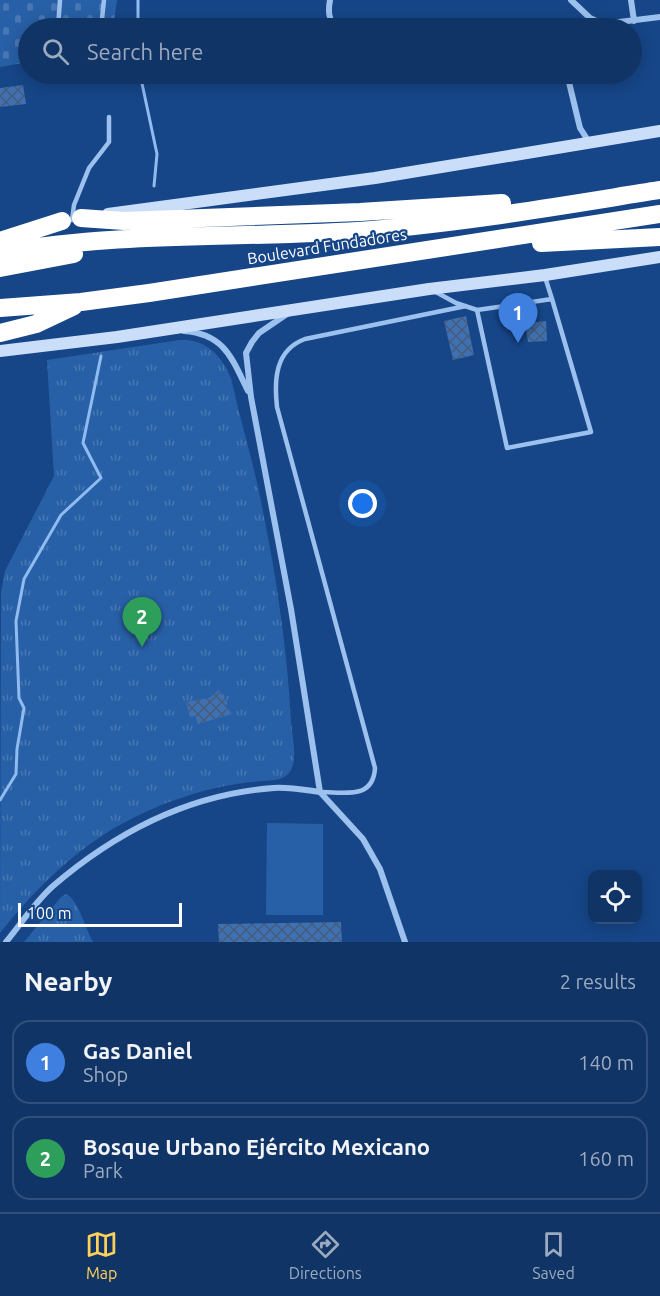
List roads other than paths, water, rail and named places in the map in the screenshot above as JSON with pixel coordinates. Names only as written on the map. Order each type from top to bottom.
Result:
[{"type":"highway","points":[[0,242],[72,220],[123,217],[169,220],[402,210],[627,195],[660,190]]},
{"type":"highway","name":"Boulevard Fundadores","points":[[0,308],[81,302],[149,293],[660,214]]},
{"type":"highway","points":[[0,253],[61,244],[169,220]]},
{"type":"highway","points":[[0,268],[169,220]]},
{"type":"highway","points":[[467,244],[660,237]]},
{"type":"highway","points":[[0,327],[24,322],[81,302]]},
{"type":"highway","points":[[0,333],[51,319],[81,302]]},
{"type":"highway","points":[[0,320],[44,314]]},
{"type":"main road","points":[[169,220],[375,178],[660,131]]},
{"type":"main road","points":[[0,231],[72,220]]},
{"type":"main road","points":[[0,351],[117,337],[429,289],[545,275],[660,257]]},
{"type":"street","points":[[329,18],[330,0]]},
{"type":"street","points":[[572,0],[592,18]]},
{"type":"street","points":[[631,0],[634,18]]},
{"type":"street","points":[[642,20],[660,17]]},
{"type":"street","points":[[569,84],[580,128],[590,142]]},
{"type":"street","points":[[292,311],[259,333],[246,353],[251,397],[291,609],[320,792],[363,839],[380,869],[405,942]]},
{"type":"street","points":[[165,330],[198,332],[209,336],[225,347],[251,397]]},
{"type":"street","points":[[6,942],[51,888],[128,832],[178,808],[225,796],[276,788],[320,792]]},
{"type":"lane","points":[[59,18],[60,0]]},
{"type":"lane","points":[[102,18],[104,0]]},
{"type":"lane","points":[[72,220],[74,205],[89,168],[109,142],[109,117]]},
{"type":"lane","points":[[477,310],[507,448],[591,432],[545,275]]},
{"type":"lane","points":[[429,289],[477,310],[552,299]]},
{"type":"lane","points":[[320,792],[358,793],[370,787],[375,779],[375,768],[277,407],[276,373],[291,346],[305,339],[466,306]]},
{"type":"waterway","points":[[138,0],[138,18]]},
{"type":"waterway","points":[[142,84],[157,154],[154,186]]},
{"type":"waterway","points":[[0,800],[16,774],[17,749],[24,708],[19,698],[16,621],[24,579],[61,515],[101,478],[83,443],[101,356]]},
{"type":"place","name":"Gas Daniel","points":[[518,343]]},
{"type":"place","name":"Bosque Urbano Ejército Mexicano","points":[[142,647]]}]
